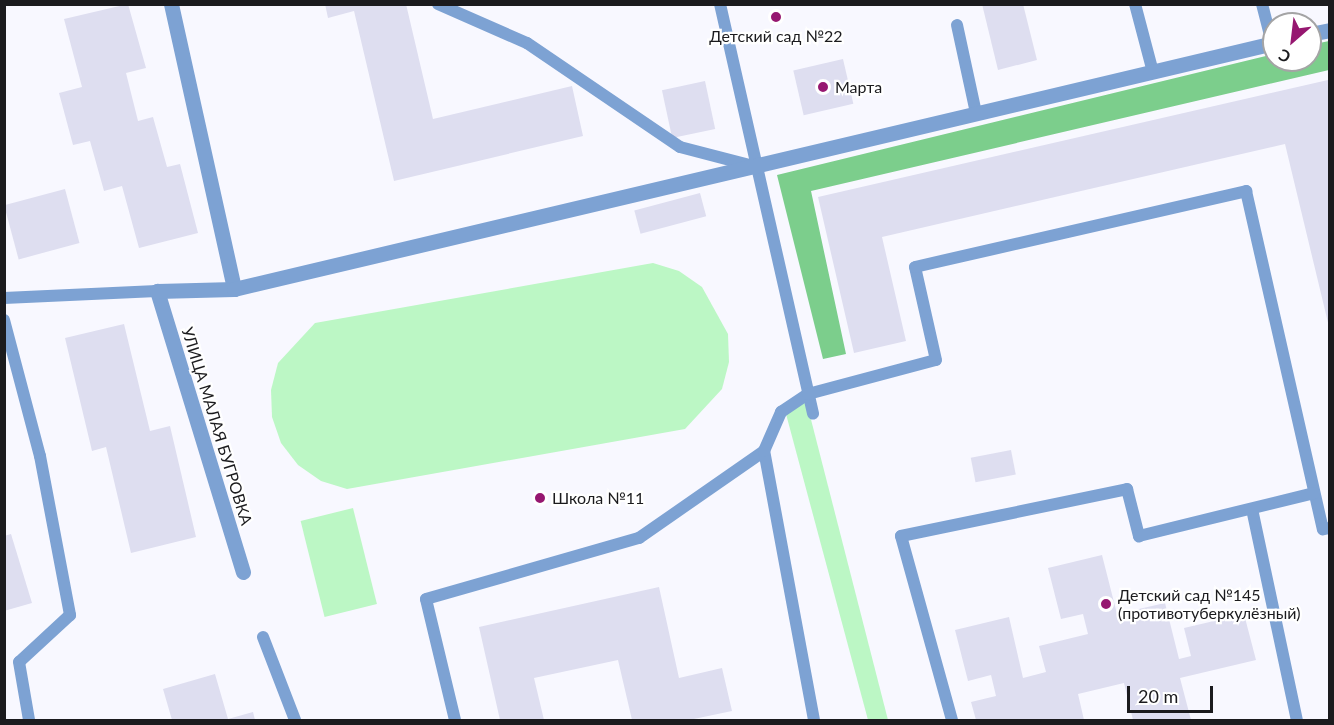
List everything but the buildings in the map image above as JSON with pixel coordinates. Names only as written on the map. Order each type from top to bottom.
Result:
[{"type":"street","points":[[171,4],[234,289]]},
{"type":"street","points":[[157,291],[234,289],[1262,46]]},
{"type":"street","name":"УЛИЦА МАЛАЯ БУГРОВКА","points":[[157,291],[243,572]]},
{"type":"lane","points":[[438,4],[527,43],[680,147],[753,166]]},
{"type":"lane","points":[[720,4],[753,166],[813,414]]},
{"type":"lane","points":[[1135,4],[1153,72]]},
{"type":"lane","points":[[957,25],[976,114]]},
{"type":"lane","points":[[455,720],[426,599],[639,538],[764,452],[781,411],[808,394],[936,360],[915,267],[1246,191],[1314,493],[1323,529],[1329,528]]},
{"type":"lane","points":[[4,298],[157,291]]},
{"type":"lane","points":[[4,320],[40,456],[70,615],[19,662],[29,720]]},
{"type":"lane","points":[[764,452],[814,720]]},
{"type":"lane","points":[[952,720],[901,536],[1127,489],[1139,536],[1314,493]]},
{"type":"lane","points":[[1252,509],[1297,720]]},
{"type":"lane","points":[[263,637],[295,720]]},
{"type":"green space","points":[[1329,41],[1329,70],[1322,72],[1322,42]]},
{"type":"green space","points":[[1262,57],[1262,72],[1320,72],[811,191],[846,354],[823,359],[777,175]]},
{"type":"green space","points":[[653,263],[679,271],[702,287],[728,334],[729,362],[722,389],[685,429],[347,489],[321,481],[298,465],[281,443],[272,417],[271,390],[278,363],[315,323]]},
{"type":"green space","points":[[806,400],[888,720],[868,720],[786,414]]},
{"type":"green space","points":[[353,508],[377,604],[325,617],[301,521]]},
{"type":"place","name":"Детский сад №22","points":[[776,17]]},
{"type":"place","name":"Марта","points":[[823,87]]},
{"type":"place","name":"Школа №11","points":[[540,498]]},
{"type":"place","name":"Детский сад №145 (противотуберкулёзный)","points":[[1106,604]]}]
